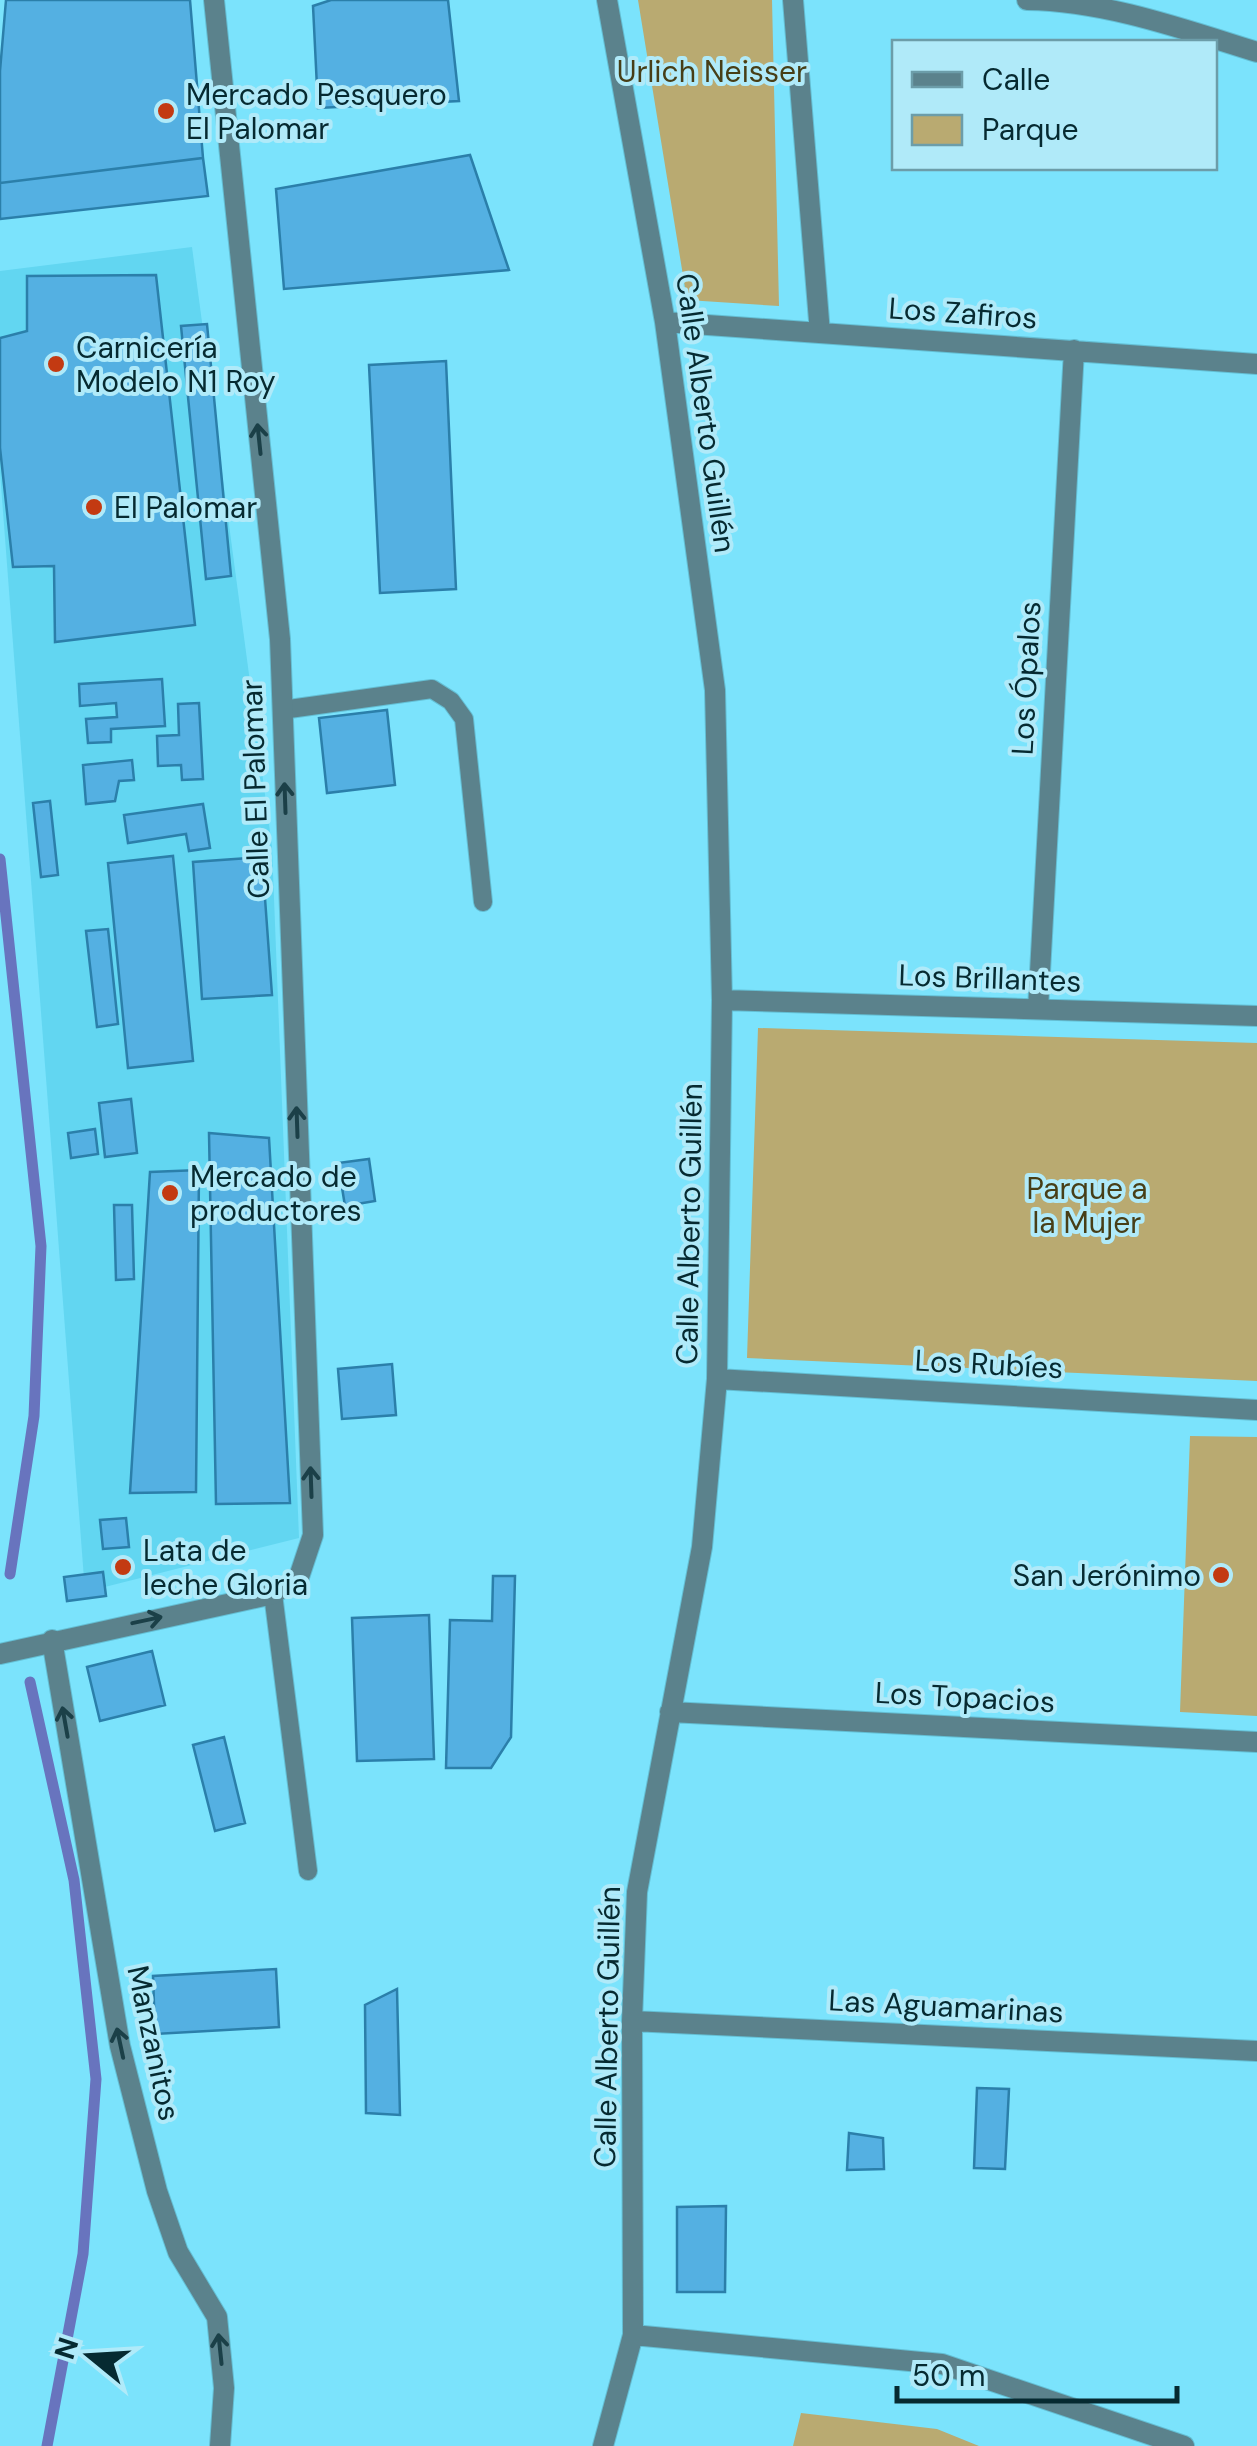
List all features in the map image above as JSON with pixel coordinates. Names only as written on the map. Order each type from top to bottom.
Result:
[{"type":"street","name":"Calle El Palomar","points":[[214,0],[280,639],[313,1535],[299,1578],[273,1594]]},
{"type":"street","name":"Calle Alberto Guillén","points":[[602,2446],[633,2334],[632,2021],[637,1892],[702,1547],[717,1378],[722,1000],[716,690],[664,322],[607,0]]},
{"type":"street","points":[[793,0],[820,333]]},
{"type":"street","points":[[1026,0],[1144,9],[1257,52]]},
{"type":"street","name":"Los Zafiros","points":[[664,322],[1257,364]]},
{"type":"street","name":"Los Ópalos","points":[[1038,1009],[1074,350]]},
{"type":"street","name":"Los Brillantes","points":[[722,1000],[1257,1016]]},
{"type":"street","name":"Los Rubíes","points":[[717,1378],[1257,1410]]},
{"type":"street","points":[[0,1654],[273,1594]]},
{"type":"street","name":"Manzanitos","points":[[46,1642],[120,2046],[178,2252],[217,2317],[224,2388],[220,2446]]},
{"type":"street","name":"Los Topacios","points":[[670,1712],[1257,1742]]},
{"type":"street","name":"Las Aguamarinas","points":[[632,2021],[1257,2051]]},
{"type":"street","points":[[633,2334],[942,2364],[1184,2446]]},
{"type":"lane","points":[[282,710],[432,690],[452,701],[464,719],[483,902]]},
{"type":"lane","points":[[273,1594],[308,1871]]},
{"type":"shaded area","name":"Mercado de productores","points":[[192,247],[272,847],[299,1538],[85,1592],[0,472],[0,271]]},
{"type":"green space","name":"Urlich Neisser","points":[[638,0],[772,0],[779,306],[687,300]]},
{"type":"green space","name":"Parque a la Mujer","points":[[758,1028],[1257,1043],[1257,1381],[747,1358]]},
{"type":"green space","name":"San Jerónimo","points":[[1190,1436],[1257,1437],[1257,1716],[1180,1712]]},
{"type":"green space","points":[[801,2413],[937,2429],[979,2446],[793,2446]]},
{"type":"building","points":[[6,0],[190,0],[203,158],[0,183],[0,71]]},
{"type":"building","points":[[331,0],[448,0],[459,101],[318,108],[313,6]]},
{"type":"building","points":[[470,155],[509,270],[284,289],[276,189]]},
{"type":"building","points":[[203,158],[208,196],[0,219],[0,183]]},
{"type":"building","name":"El Palomar","points":[[156,275],[195,625],[55,642],[54,566],[13,567],[0,448],[0,338],[27,331],[27,276]]},
{"type":"building","points":[[207,324],[231,576],[206,579],[181,326]]},
{"type":"building","points":[[446,361],[456,589],[380,593],[369,365]]},
{"type":"building","points":[[162,679],[165,726],[111,729],[111,742],[88,743],[86,719],[117,717],[116,703],[80,706],[79,684]]},
{"type":"building","points":[[199,703],[203,779],[182,780],[181,765],[158,766],[157,736],[179,735],[178,704]]},
{"type":"building","points":[[387,710],[395,785],[327,793],[319,718]]},
{"type":"building","points":[[132,760],[134,780],[119,781],[115,801],[86,804],[83,765]]},
{"type":"building","points":[[50,801],[58,875],[41,877],[33,803]]},
{"type":"building","points":[[203,804],[210,848],[189,851],[186,834],[128,843],[124,815]]},
{"type":"building","points":[[173,856],[193,1061],[128,1068],[108,863]]},
{"type":"building","points":[[262,857],[272,995],[202,999],[193,862]]},
{"type":"building","points":[[108,929],[118,1024],[97,1027],[86,931]]},
{"type":"building","points":[[131,1099],[137,1153],[105,1157],[99,1103]]},
{"type":"building","points":[[95,1129],[98,1154],[71,1158],[68,1133]]},
{"type":"building","points":[[209,1133],[269,1138],[290,1503],[216,1504]]},
{"type":"building","points":[[369,1159],[375,1201],[345,1206],[338,1163]]},
{"type":"building","points":[[199,1170],[196,1492],[130,1493],[150,1172]]},
{"type":"building","points":[[114,1205],[132,1205],[134,1279],[116,1280]]},
{"type":"building","points":[[392,1364],[396,1415],[342,1419],[338,1369]]},
{"type":"building","points":[[126,1518],[129,1547],[103,1549],[100,1520]]},
{"type":"building","points":[[103,1572],[106,1596],[67,1601],[64,1577]]},
{"type":"building","points":[[493,1576],[515,1576],[511,1737],[491,1768],[446,1768],[450,1620],[492,1621]]},
{"type":"building","points":[[429,1615],[434,1759],[357,1761],[352,1618]]},
{"type":"building","points":[[152,1651],[165,1705],[100,1721],[87,1667]]},
{"type":"building","points":[[224,1737],[245,1823],[215,1831],[193,1745]]},
{"type":"building","points":[[276,1969],[279,2027],[155,2034],[153,1976]]},
{"type":"building","points":[[397,1989],[400,2115],[366,2113],[365,2005]]},
{"type":"building","points":[[977,2088],[1009,2089],[1005,2169],[974,2168]]},
{"type":"building","points":[[849,2133],[883,2138],[884,2169],[847,2170]]},
{"type":"building","points":[[726,2206],[725,2292],[677,2292],[677,2207]]},
{"type":"waterway","points":[[0,859],[41,1246],[34,1416],[10,1574]]},
{"type":"waterway","points":[[30,1682],[74,1880],[96,2079],[83,2254],[47,2446]]},
{"type":"place","name":"Mercado Pesquero El Palomar","points":[[166,111]]},
{"type":"place","name":"Carnicería Modelo N1 Roy","points":[[56,364]]},
{"type":"place","name":"El Palomar","points":[[94,507]]},
{"type":"place","name":"Mercado de productores","points":[[170,1193]]},
{"type":"place","name":"Lata de leche Gloria","points":[[123,1567]]},
{"type":"place","name":"San Jerónimo","points":[[1221,1575]]}]
